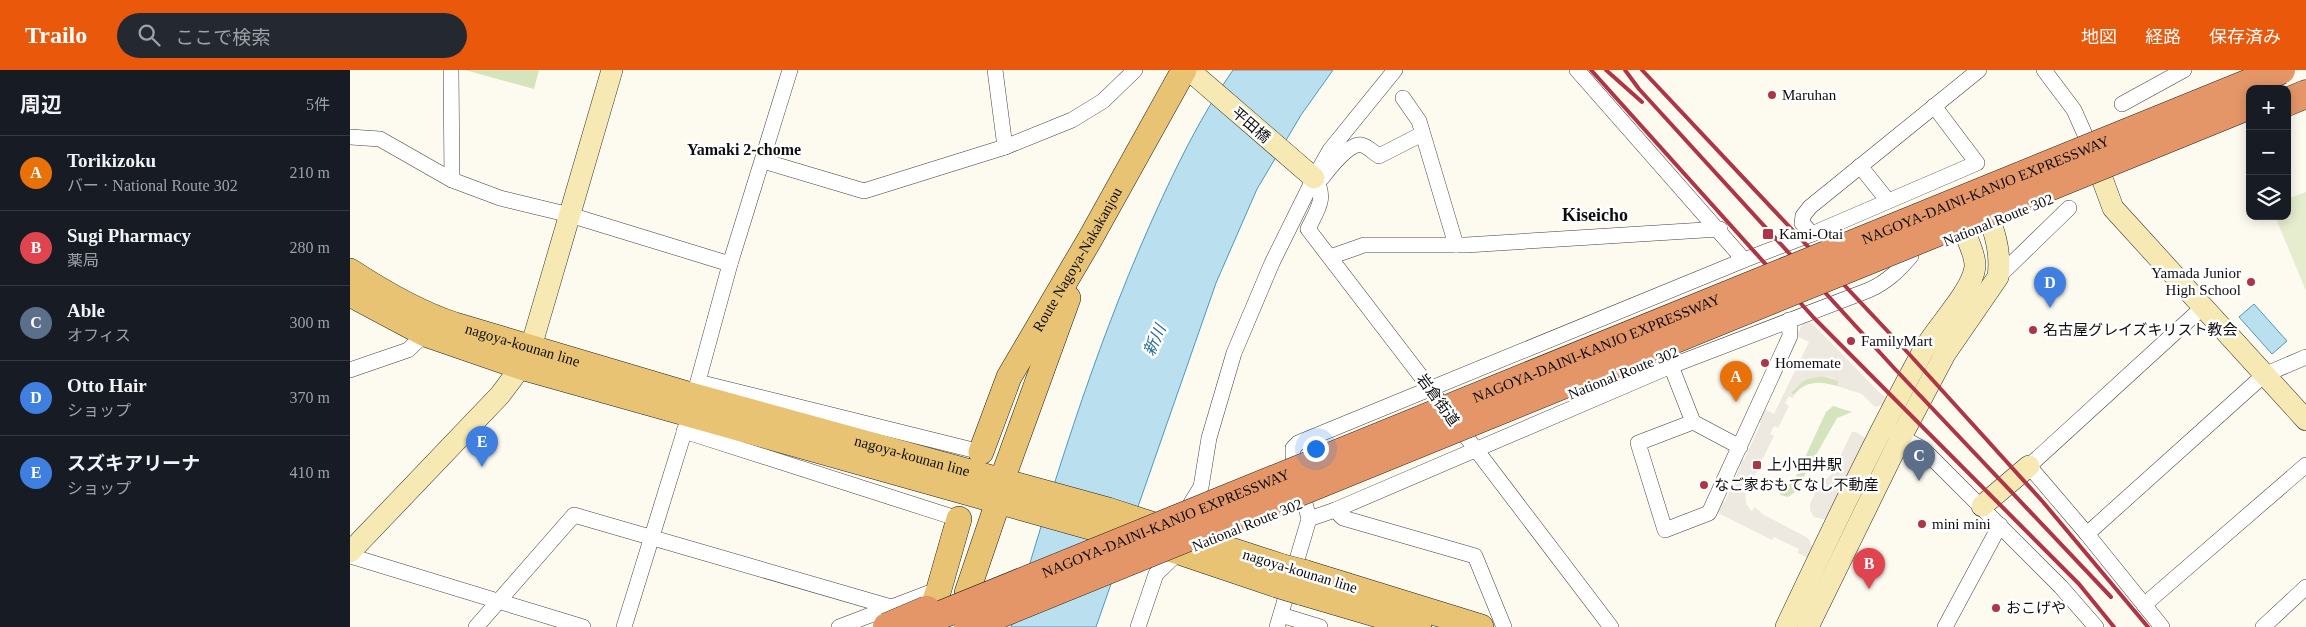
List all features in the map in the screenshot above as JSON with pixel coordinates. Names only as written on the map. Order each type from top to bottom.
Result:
[{"type":"highway","name":"NAGOYA-DAINI-KANJO EXPRESSWAY","points":[[911,627],[2281,70]]},
{"type":"highway","points":[[889,617],[958,593],[1104,528],[1144,522],[1589,339],[1837,231],[1948,193],[1976,173],[2086,137],[2244,72]]},
{"type":"highway","points":[[2291,88],[2306,82]]},
{"type":"highway","points":[[2291,100],[2306,94]]},
{"type":"highway","name":"NAGOYA-DAINI-KANJO EXPRESSWAY","points":[[968,627],[2246,107]]},
{"type":"highway","name":"National Route 302","points":[[995,627],[2246,119]]},
{"type":"main road","name":"Route Nagoya-Nakakanjou","points":[[981,452],[1009,377],[1090,239],[1191,74]]},
{"type":"main road","points":[[925,627],[958,593],[1005,493],[1090,239]]},
{"type":"main road","name":"nagoya-kounan line","points":[[350,271],[374,286],[437,319],[526,357]]},
{"type":"main road","name":"nagoya-kounan line","points":[[350,294],[425,334],[526,357],[692,406],[1005,493],[1179,552],[1481,627]]},
{"type":"main road","points":[[958,593],[959,518]]},
{"type":"main road","name":"nagoya-kounan line","points":[[1144,522],[1206,541],[1291,579],[1419,627]]},
{"type":"street","points":[[451,70],[452,180]]},
{"type":"street","points":[[583,627],[497,602],[350,554],[500,395],[526,357],[612,70]]},
{"type":"street","points":[[624,627],[692,406],[730,264],[790,70]]},
{"type":"street","points":[[995,70],[1005,147]]},
{"type":"street","points":[[763,160],[864,190],[1005,147],[1072,120],[1103,101],[1135,70]]},
{"type":"street","points":[[1191,503],[1201,487],[1209,438],[1234,353],[1311,176],[1395,70]]},
{"type":"street","points":[[1577,70],[1720,229],[1744,260]]},
{"type":"street","points":[[1812,234],[1802,223],[1803,216],[1810,207],[1979,70]]},
{"type":"street","points":[[2044,70],[2074,110],[2113,208],[2306,420]]},
{"type":"street","points":[[2122,104],[2184,70]]},
{"type":"street","name":"平田橋","points":[[1191,74],[1311,176]]},
{"type":"street","points":[[1403,98],[1419,121],[1456,245]]},
{"type":"street","points":[[1934,106],[1976,173],[1998,248],[2000,262],[1998,277]]},
{"type":"street","points":[[1311,176],[1357,145],[1361,144],[1379,156],[1422,134]]},
{"type":"street","points":[[350,137],[380,139],[452,180],[500,198],[570,215],[730,264]]},
{"type":"street","points":[[1860,166],[1888,201]]},
{"type":"street","points":[[1320,627],[1279,621],[1309,519],[1293,456],[1293,448],[1298,443],[1744,260],[1812,234],[1837,231],[1888,201],[1976,173]]},
{"type":"street","name":"岩倉街道","points":[[1311,176],[1320,186],[1321,202],[1308,229],[1431,389],[1475,450],[1568,568],[1611,627]]},
{"type":"street","points":[[1808,627],[1892,432],[1925,348],[1972,279],[1975,265],[1948,193]]},
{"type":"street","points":[[1786,627],[1892,432],[1998,277],[2069,208]]},
{"type":"street","points":[[1330,257],[1364,245],[1456,245],[1720,229]]},
{"type":"street","points":[[1309,519],[1335,510],[1671,366],[1884,283],[1898,272],[1911,256]]},
{"type":"street","points":[[1982,506],[2029,466],[2204,307]]},
{"type":"street","points":[[1693,422],[1638,443],[1665,530],[1710,514],[1790,336],[1789,320]]},
{"type":"street","points":[[350,370],[408,350],[425,334]]},
{"type":"street","points":[[2087,534],[2264,375],[2306,357]]},
{"type":"street","points":[[1671,366],[1693,422],[1740,447]]},
{"type":"street","points":[[692,406],[981,452]]},
{"type":"street","points":[[692,406],[959,518]]},
{"type":"street","points":[[1892,432],[1923,448],[2061,587],[2096,627]]},
{"type":"street","points":[[2144,605],[2306,465]]},
{"type":"street","points":[[2029,466],[2162,627]]},
{"type":"street","points":[[1335,510],[1343,518],[1475,556],[1504,627]]},
{"type":"street","points":[[476,627],[574,515],[652,537],[889,617]]},
{"type":"street","points":[[1945,627],[2000,525]]},
{"type":"street","points":[[1138,627],[1156,574],[1179,552]]},
{"type":"street","points":[[2263,627],[2306,587]]},
{"type":"street","points":[[839,627],[889,617]]},
{"type":"green space","points":[[465,70],[539,70],[534,89]]},
{"type":"green space","points":[[2306,192],[2306,291],[2277,220],[2291,220],[2291,198]]},
{"type":"green space","points":[[1822,376],[1839,381],[1837,386],[1814,383],[1798,390],[1794,395],[1790,393],[1804,380]]},
{"type":"green space","points":[[1833,406],[1852,412],[1837,418],[1795,492],[1788,497],[1780,495],[1780,488],[1794,481],[1826,412]]},
{"type":"shaded area","points":[[1809,320],[1881,394],[1889,399],[1885,404],[1875,407],[1862,394],[1837,386],[1839,381],[1822,376],[1804,380],[1791,393],[1794,395],[1793,398],[1789,396],[1785,403],[1789,406],[1778,428],[1774,426],[1770,434],[1774,436],[1761,462],[1757,460],[1753,468],[1758,470],[1752,480],[1748,479],[1745,485],[1746,503],[1751,511],[1755,507],[1764,515],[1808,538],[1812,546],[1811,560],[1798,553],[1799,549],[1774,537],[1772,540],[1716,512],[1720,500],[1725,502],[1741,465],[1737,463],[1739,458],[1744,460],[1761,423],[1756,421],[1762,408],[1774,414],[1809,342],[1797,336],[1803,322]]},
{"type":"shaded area","points":[[1852,432],[1856,432],[1867,439],[1827,520],[1814,517],[1810,510],[1810,504],[1820,483],[1831,475]]},
{"type":"water","name":"新川","points":[[1233,70],[1333,70],[1301,115],[1257,189],[1216,283],[1096,627],[1011,627],[1041,525],[1074,424],[1128,276],[1187,146]]},
{"type":"water","points":[[2254,304],[2287,341],[2272,354],[2239,317]]},
{"type":"railway","points":[[1591,70],[1814,318],[2079,584],[2114,627]]},
{"type":"railway","points":[[1606,70],[1642,102]]},
{"type":"railway","points":[[1625,70],[1639,89],[1894,368],[2111,597]]},
{"type":"railway","points":[[1642,70],[1910,355],[2043,502],[2148,627]]},
{"type":"place","name":"Maruhan","points":[[1772,95]]},
{"type":"place","name":"Kami-Otai","points":[[1768,234]]},
{"type":"place","name":"Yamada Junior High School","points":[[2251,282]]},
{"type":"place","name":"Otto Hair","points":[[2050,308]]},
{"type":"place","name":"名古屋グレイズキリスト教会","points":[[2033,330]]},
{"type":"place","name":"FamilyMart","points":[[1851,341]]},
{"type":"place","name":"Homemate","points":[[1765,363]]},
{"type":"place","name":"Torikizoku","points":[[1736,402]]},
{"type":"place","name":"上小田井駅","points":[[1757,465]]},
{"type":"place","name":"スズキアリーナ","points":[[482,467]]},
{"type":"place","name":"Able","points":[[1919,481]]},
{"type":"place","name":"なご家おもてなし不動産","points":[[1704,485]]},
{"type":"place","name":"mini mini","points":[[1922,524]]},
{"type":"place","name":"Sugi Pharmacy","points":[[1869,589]]},
{"type":"place","name":"おこげや","points":[[1996,608]]},
{"type":"district","name":"Yamaki 2-chome","points":[[744,149]]},
{"type":"district","name":"Kiseicho","points":[[1595,215]]}]
